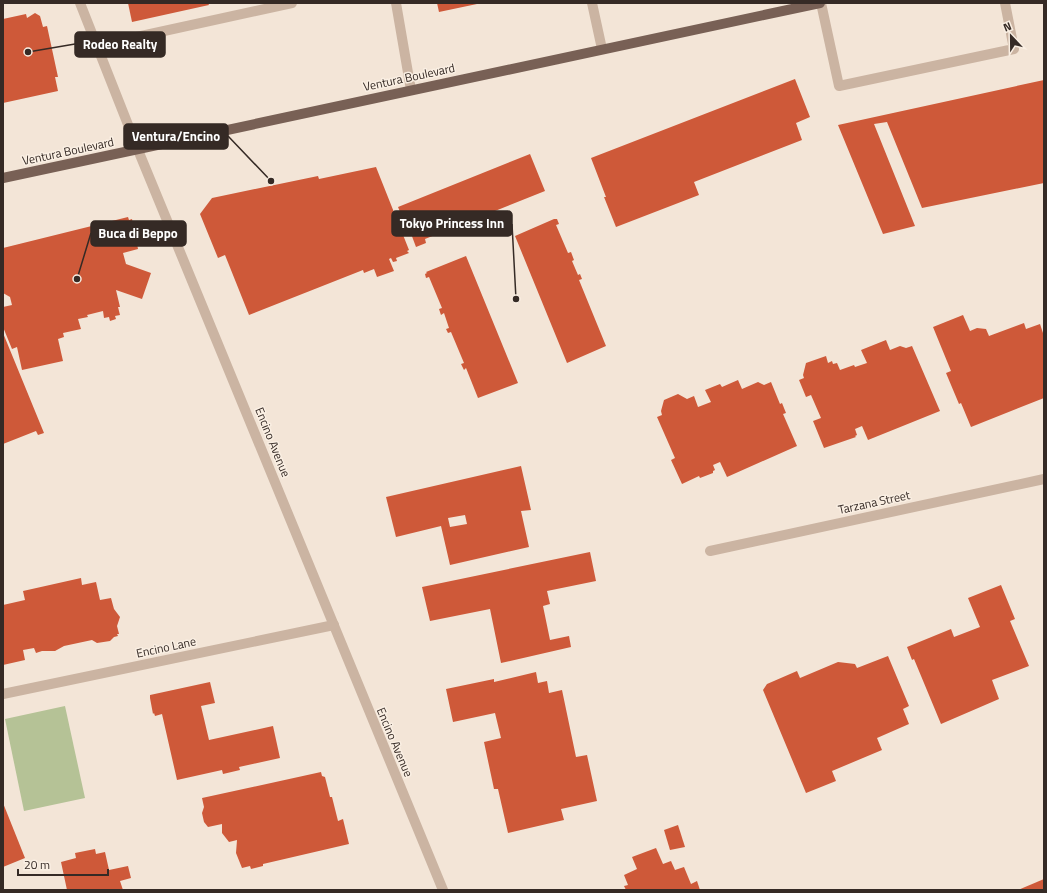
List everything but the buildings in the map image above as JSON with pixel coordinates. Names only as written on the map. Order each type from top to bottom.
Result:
[{"type":"main road","name":"Ventura Boulevard","points":[[3,178],[820,3]]},
{"type":"street","name":"Encino Avenue","points":[[80,3],[138,150],[443,890]]},
{"type":"street","points":[[98,48],[132,38],[292,3]]},
{"type":"street","points":[[396,3],[411,90]]},
{"type":"street","points":[[592,3],[602,49]]},
{"type":"street","points":[[820,3],[839,86],[1014,49],[1005,3]]},
{"type":"street","name":"Tarzana Street","points":[[710,551],[1044,479]]},
{"type":"street","name":"Encino Lane","points":[[3,694],[334,625]]},
{"type":"green space","points":[[65,706],[85,798],[24,811],[5,719]]},
{"type":"place","name":"Rodeo Realty","points":[[28,52]]},
{"type":"place","name":"Ventura/Encino","points":[[271,181]]},
{"type":"place","name":"Buca di Beppo","points":[[77,279]]},
{"type":"place","name":"Tokyo Princess Inn","points":[[516,299]]}]
